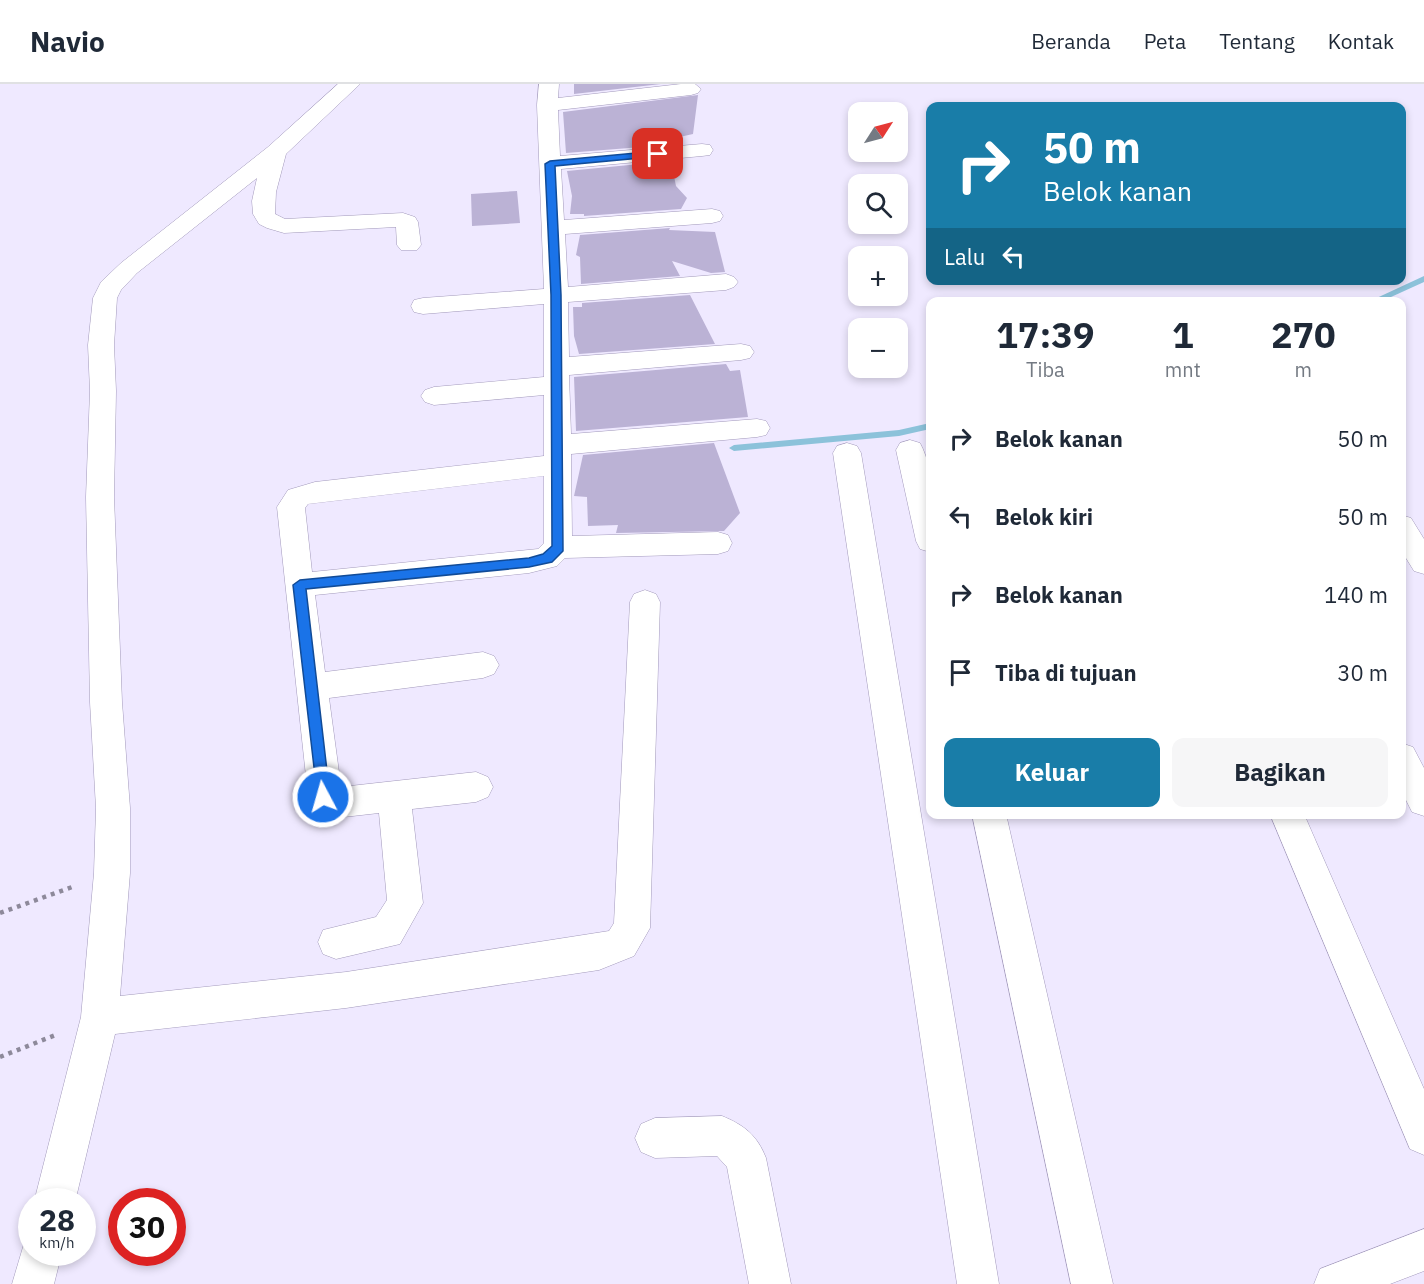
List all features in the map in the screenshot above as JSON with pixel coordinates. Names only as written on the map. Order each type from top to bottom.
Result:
[{"type":"street","points":[[57,1188],[100,1017],[112,873],[113,808],[106,702],[100,497],[103,391],[101,345],[105,298],[110,287],[144,255],[276,152],[350,84]]},
{"type":"street","points":[[558,548],[556,295],[548,95],[691,89]]},
{"type":"street","points":[[550,164],[702,150]]},
{"type":"street","points":[[276,152],[263,205],[264,215],[271,222],[284,226],[404,220],[409,245]]},
{"type":"street","points":[[552,228],[712,216]]},
{"type":"street","points":[[423,306],[726,282]]},
{"type":"street","points":[[434,396],[557,376],[741,352]]},
{"type":"street","points":[[476,787],[326,804],[291,507],[298,497],[315,492],[559,455],[756,428]]},
{"type":"street","points":[[910,450],[926,523]]},
{"type":"street","points":[[847,453],[978,1284]]},
{"type":"street","points":[[1406,534],[1424,563]]},
{"type":"street","points":[[300,585],[529,562],[547,558],[558,548],[718,543]]},
{"type":"street","points":[[100,1017],[346,990],[599,952],[621,944],[632,928],[645,602]]},
{"type":"street","points":[[311,687],[483,664]]},
{"type":"street","points":[[1406,767],[1424,801]]},
{"type":"street","points":[[336,942],[387,932],[405,903],[394,797]]},
{"type":"street","points":[[990,819],[1092,1284]]},
{"type":"street","points":[[1289,819],[1424,1135]]},
{"type":"street","points":[[655,1138],[722,1136],[736,1145],[746,1158],[770,1284]]},
{"type":"street","points":[[1335,1284],[1424,1250]]},
{"type":"street","points":[[33,1284],[38,1266]]},
{"type":"path","points":[[0,913],[112,873]]},
{"type":"path","points":[[0,1058],[100,1017]]},
{"type":"building","points":[[574,84],[661,84],[574,94]]},
{"type":"building","points":[[698,95],[693,134],[666,140],[667,145],[566,153],[563,112]]},
{"type":"building","points":[[671,161],[676,186],[687,198],[681,209],[584,216],[584,214],[570,214],[572,196],[567,171]]},
{"type":"building","points":[[517,191],[520,223],[472,226],[471,194]]},
{"type":"building","points":[[670,228],[669,230],[715,232],[725,272],[711,273],[672,261],[680,276],[581,284],[580,257],[576,255],[580,235]]},
{"type":"building","points":[[690,295],[715,344],[579,354],[574,336],[573,307],[582,307],[582,303]]},
{"type":"building","points":[[726,364],[730,371],[740,370],[748,417],[576,431],[574,377]]},
{"type":"building","points":[[714,443],[740,513],[724,531],[616,533],[618,525],[588,526],[587,497],[574,496],[583,455]]},
{"type":"waterway","points":[[1383,297],[1424,279]]},
{"type":"waterway","points":[[734,448],[899,433],[926,427]]},
{"type":"route","points":[[323,797],[300,585],[529,562],[547,558],[558,548],[559,445],[556,295],[550,164],[658,154]]}]
